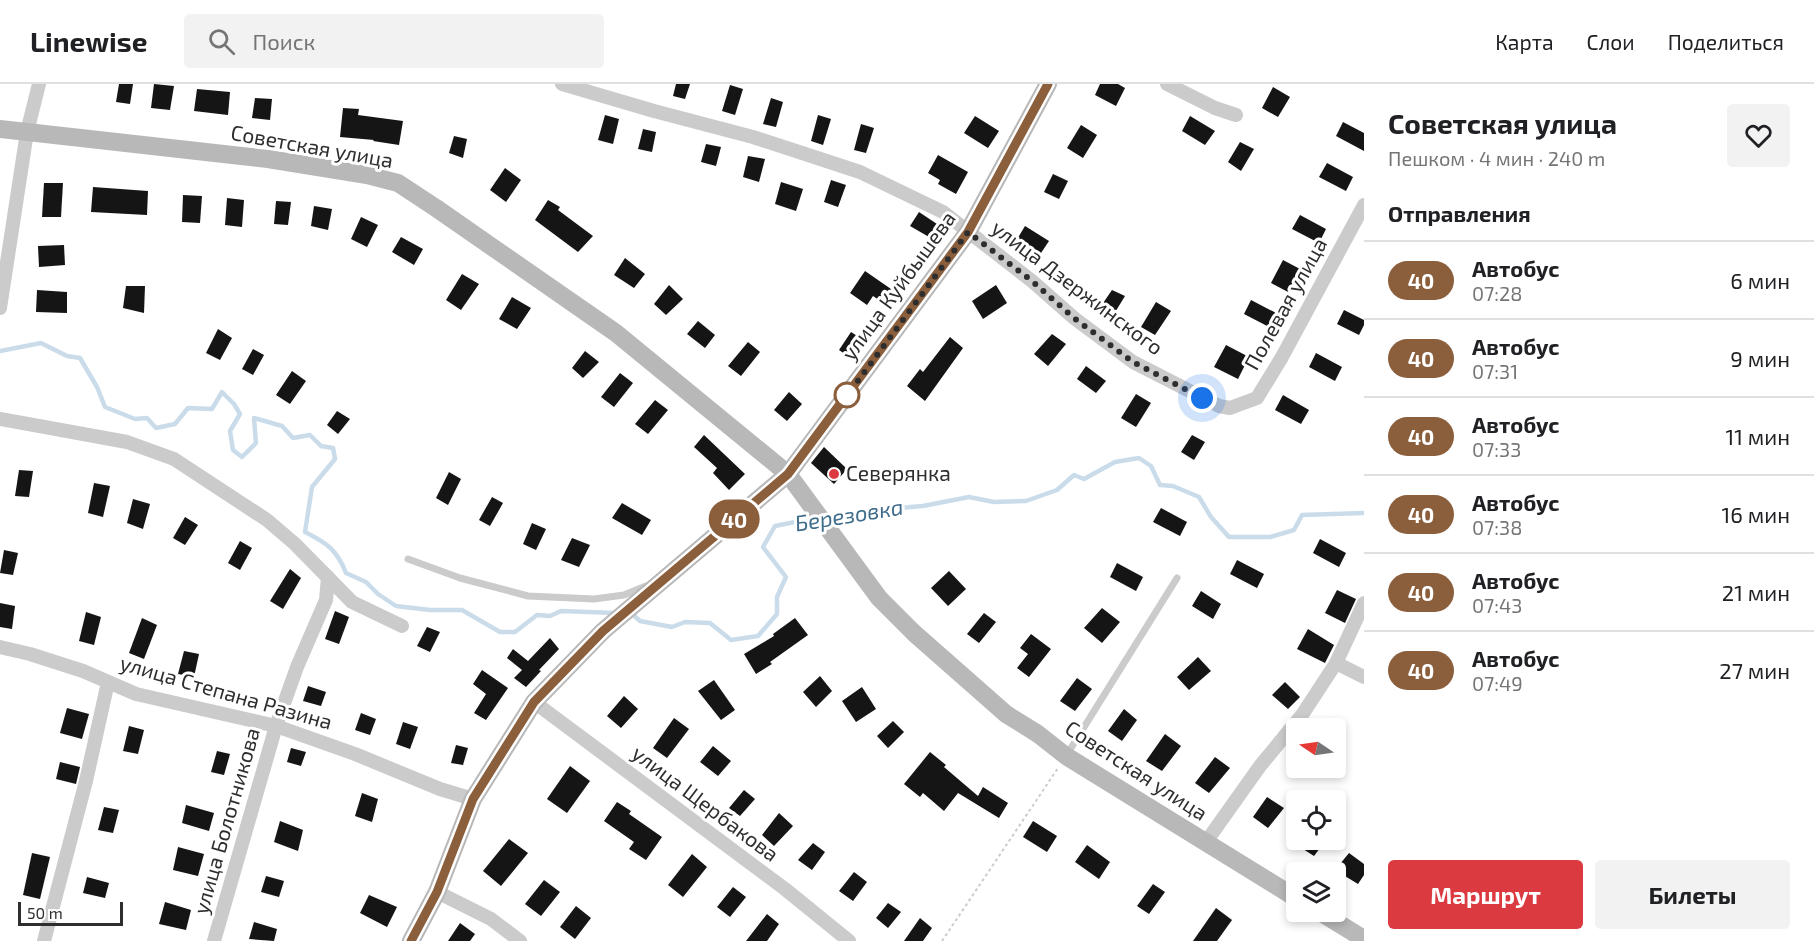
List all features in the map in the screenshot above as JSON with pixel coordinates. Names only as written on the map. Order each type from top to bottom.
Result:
[{"type":"street","points":[[0,308],[27,132],[39,84]]},
{"type":"street","name":"улица Дзержинского","points":[[562,84],[753,137],[860,172],[943,212],[1032,281],[1074,318],[1133,362],[1219,406],[1230,408]]},
{"type":"street","name":"улица Куйбышева","points":[[411,941],[437,892],[473,799],[534,702],[603,631],[788,474],[968,232],[1048,84]]},
{"type":"street","points":[[1167,84],[1215,108],[1236,115]]},
{"type":"street","name":"Советская улица","points":[[0,129],[268,159],[367,175],[398,183],[616,333],[788,474],[879,597],[914,633],[1006,714],[1066,756],[1286,891]]},
{"type":"street","name":"Полевая улица","points":[[1230,408],[1257,398],[1282,357],[1364,205]]},
{"type":"street","points":[[0,418],[127,442],[174,459],[267,520],[295,544],[352,602],[402,626]]},
{"type":"street","name":"улица Болотникова","points":[[214,941],[276,726],[297,667],[326,600],[328,577]]},
{"type":"street","points":[[1206,842],[1260,766],[1302,715],[1336,663],[1364,603]]},
{"type":"street","name":"улица Степана Разина","points":[[0,647],[83,671],[136,694],[276,726],[356,754],[440,789],[473,799]]},
{"type":"street","points":[[1336,663],[1364,677]]},
{"type":"street","points":[[44,941],[86,782],[108,682]]},
{"type":"street","name":"улица Щербакова","points":[[534,702],[785,890],[849,941]]},
{"type":"street","points":[[437,892],[491,919],[520,941]]},
{"type":"street","points":[[1336,922],[1364,939]]},
{"type":"lane","points":[[408,559],[460,578],[528,596],[594,599],[624,595],[664,578]]},
{"type":"lane","points":[[1066,756],[1177,578]]},
{"type":"path","points":[[942,941],[1066,756]]},
{"type":"building","points":[[119,84],[133,84],[130,104],[116,102]]},
{"type":"building","points":[[154,84],[174,86],[170,110],[151,108]]},
{"type":"building","points":[[676,84],[690,84],[685,99],[673,96]]},
{"type":"building","points":[[1100,84],[1118,84],[1125,88],[1116,106],[1095,95]]},
{"type":"building","points":[[730,85],[743,89],[735,115],[722,111]]},
{"type":"building","points":[[1273,87],[1290,97],[1278,117],[1262,108]]},
{"type":"building","points":[[197,89],[230,92],[228,115],[194,111]]},
{"type":"building","points":[[255,98],[272,99],[270,120],[252,118]]},
{"type":"building","points":[[771,98],[783,102],[776,127],[763,124]]},
{"type":"building","points":[[343,108],[359,109],[358,115],[403,121],[399,145],[340,137]]},
{"type":"building","points":[[605,115],[619,119],[613,144],[598,140]]},
{"type":"building","points":[[818,115],[831,119],[823,145],[811,141]]},
{"type":"building","points":[[975,116],[999,131],[988,148],[964,133]]},
{"type":"building","points":[[1190,116],[1215,131],[1205,145],[1182,131]]},
{"type":"building","points":[[1343,122],[1364,133],[1364,151],[1336,136]]},
{"type":"building","points":[[861,124],[874,128],[866,153],[854,150]]},
{"type":"building","points":[[1081,125],[1097,135],[1083,158],[1067,148]]},
{"type":"building","points":[[643,129],[656,132],[652,152],[638,149]]},
{"type":"building","points":[[454,136],[467,139],[463,158],[449,153]]},
{"type":"building","points":[[1240,142],[1254,149],[1241,171],[1228,162]]},
{"type":"building","points":[[706,144],[721,147],[716,166],[701,162]]},
{"type":"building","points":[[938,155],[968,172],[956,194],[938,184],[940,180],[928,173]]},
{"type":"building","points":[[748,156],[765,159],[759,182],[743,177]]},
{"type":"building","points":[[1327,163],[1353,177],[1346,191],[1319,177]]},
{"type":"building","points":[[505,168],[521,180],[506,202],[490,190]]},
{"type":"building","points":[[1053,174],[1068,181],[1059,199],[1044,192]]},
{"type":"building","points":[[831,180],[846,185],[838,207],[824,202]]},
{"type":"building","points":[[781,182],[803,189],[796,211],[775,204]]},
{"type":"building","points":[[44,183],[63,183],[61,217],[42,217]]},
{"type":"building","points":[[93,187],[148,191],[147,215],[91,212]]},
{"type":"building","points":[[183,195],[202,196],[200,223],[182,222]]},
{"type":"building","points":[[227,198],[244,200],[242,227],[225,225]]},
{"type":"building","points":[[548,200],[560,207],[558,210],[593,236],[578,252],[535,220]]},
{"type":"building","points":[[276,201],[291,202],[288,225],[274,224]]},
{"type":"building","points":[[314,206],[332,209],[328,230],[311,226]]},
{"type":"building","points":[[919,212],[937,224],[929,237],[910,226]]},
{"type":"building","points":[[1300,215],[1326,229],[1319,243],[1292,229]]},
{"type":"building","points":[[361,217],[378,225],[367,247],[351,239]]},
{"type":"building","points":[[1025,226],[1049,241],[1039,256],[1016,241]]},
{"type":"building","points":[[401,237],[423,249],[414,265],[392,252]]},
{"type":"building","points":[[64,245],[65,265],[39,267],[38,246]]},
{"type":"building","points":[[625,258],[645,274],[634,288],[614,275]]},
{"type":"building","points":[[1283,260],[1300,269],[1288,292],[1271,283]]},
{"type":"building","points":[[865,271],[891,289],[882,302],[873,296],[867,305],[850,293]]},
{"type":"building","points":[[462,274],[479,284],[461,310],[446,300]]},
{"type":"building","points":[[669,285],[683,299],[666,315],[654,304]]},
{"type":"building","points":[[996,285],[1007,303],[983,319],[972,301]]},
{"type":"building","points":[[126,286],[145,286],[144,313],[123,308]]},
{"type":"building","points":[[37,290],[67,292],[67,313],[36,312]]},
{"type":"building","points":[[1112,290],[1125,296],[1114,314],[1101,306]]},
{"type":"building","points":[[512,297],[531,308],[517,329],[499,319]]},
{"type":"building","points":[[1251,300],[1278,314],[1271,328],[1244,314]]},
{"type":"building","points":[[1156,302],[1171,311],[1155,335],[1141,327]]},
{"type":"building","points":[[1344,310],[1364,320],[1359,335],[1337,324]]},
{"type":"building","points":[[698,321],[715,335],[705,348],[687,334]]},
{"type":"building","points":[[218,329],[232,338],[220,360],[206,353]]},
{"type":"building","points":[[851,332],[865,341],[852,359],[839,350]]},
{"type":"building","points":[[1052,334],[1066,344],[1048,366],[1034,354]]},
{"type":"building","points":[[950,337],[963,348],[925,401],[907,386],[920,369],[923,372]]},
{"type":"building","points":[[748,342],[760,352],[741,376],[728,366]]},
{"type":"building","points":[[1226,345],[1249,357],[1238,379],[1214,367]]},
{"type":"building","points":[[253,349],[264,355],[253,375],[242,369]]},
{"type":"building","points":[[585,351],[599,362],[583,378],[572,368]]},
{"type":"building","points":[[1316,353],[1342,367],[1335,381],[1309,367]]},
{"type":"building","points":[[1086,366],[1106,381],[1096,393],[1077,379]]},
{"type":"building","points":[[292,371],[306,381],[290,404],[276,395]]},
{"type":"building","points":[[620,373],[633,383],[614,407],[601,397]]},
{"type":"building","points":[[789,392],[802,404],[787,421],[774,410]]},
{"type":"building","points":[[1136,394],[1151,403],[1136,427],[1121,418]]},
{"type":"building","points":[[1283,395],[1309,410],[1301,424],[1275,410]]},
{"type":"building","points":[[655,400],[668,410],[648,434],[635,424]]},
{"type":"building","points":[[337,411],[350,419],[338,434],[327,425]]},
{"type":"building","points":[[704,435],[745,474],[729,490],[713,473],[717,468],[694,447]]},
{"type":"building","points":[[1192,435],[1205,442],[1194,460],[1181,452]]},
{"type":"building","points":[[824,447],[847,469],[834,484],[811,463]]},
{"type":"building","points":[[19,470],[33,471],[29,497],[15,496]]},
{"type":"building","points":[[449,472],[461,479],[448,505],[436,498]]},
{"type":"building","points":[[94,483],[110,486],[103,517],[88,513]]},
{"type":"building","points":[[492,497],[503,503],[490,526],[479,520]]},
{"type":"building","points":[[133,499],[150,504],[143,529],[127,523]]},
{"type":"building","points":[[622,503],[651,520],[642,535],[612,518]]},
{"type":"building","points":[[1161,508],[1187,522],[1180,536],[1153,522]]},
{"type":"building","points":[[185,517],[198,525],[185,545],[173,538]]},
{"type":"building","points":[[532,523],[546,529],[536,550],[523,544]]},
{"type":"building","points":[[572,538],[590,545],[579,567],[561,560]]},
{"type":"building","points":[[1320,539],[1346,553],[1339,567],[1313,553]]},
{"type":"building","points":[[240,541],[252,548],[240,570],[228,563]]},
{"type":"building","points":[[4,550],[18,553],[13,575],[0,573]]},
{"type":"building","points":[[1237,560],[1264,574],[1257,588],[1230,574]]},
{"type":"building","points":[[1117,563],[1143,577],[1136,591],[1110,577]]},
{"type":"building","points":[[290,569],[301,578],[283,609],[270,601]]},
{"type":"building","points":[[949,571],[966,589],[948,606],[931,588]]},
{"type":"building","points":[[1337,590],[1356,599],[1345,623],[1325,613]]},
{"type":"building","points":[[1201,591],[1221,604],[1213,619],[1192,606]]},
{"type":"building","points":[[0,603],[15,606],[12,629],[0,627]]},
{"type":"building","points":[[1102,608],[1120,622],[1102,643],[1084,628]]},
{"type":"building","points":[[335,611],[349,617],[339,644],[325,639]]},
{"type":"building","points":[[86,612],[101,617],[94,645],[79,641]]},
{"type":"building","points":[[984,613],[996,622],[979,643],[967,634]]},
{"type":"building","points":[[142,618],[157,625],[144,659],[129,653]]},
{"type":"building","points":[[795,618],[808,635],[756,674],[744,654],[774,636],[773,634]]},
{"type":"building","points":[[427,627],[440,632],[430,652],[417,646]]},
{"type":"building","points":[[1308,629],[1334,645],[1325,663],[1297,649]]},
{"type":"building","points":[[1031,634],[1051,649],[1029,677],[1017,668],[1028,654],[1020,648]]},
{"type":"building","points":[[550,638],[559,649],[526,687],[514,678],[522,670],[507,658],[513,649],[528,661]]},
{"type":"building","points":[[184,651],[199,654],[194,677],[178,674]]},
{"type":"building","points":[[1198,657],[1211,671],[1189,690],[1177,677]]},
{"type":"building","points":[[482,670],[508,688],[486,720],[474,713],[486,694],[473,684]]},
{"type":"building","points":[[820,676],[832,691],[816,707],[803,692]]},
{"type":"building","points":[[1077,678],[1092,689],[1075,711],[1060,701]]},
{"type":"building","points":[[714,680],[735,710],[721,720],[698,691]]},
{"type":"building","points":[[1285,682],[1300,697],[1288,709],[1272,695]]},
{"type":"building","points":[[308,686],[326,692],[321,706],[303,701]]},
{"type":"building","points":[[862,687],[876,709],[856,722],[842,701]]},
{"type":"building","points":[[624,696],[638,709],[621,728],[607,716]]},
{"type":"building","points":[[67,708],[89,714],[82,739],[60,733]]},
{"type":"building","points":[[1124,709],[1137,720],[1122,741],[1108,731]]},
{"type":"building","points":[[361,713],[376,719],[370,735],[355,730]]},
{"type":"building","points":[[674,718],[689,729],[667,758],[653,748]]},
{"type":"building","points":[[893,721],[904,732],[888,748],[877,736]]},
{"type":"building","points":[[403,722],[418,727],[410,749],[396,744]]},
{"type":"building","points":[[129,726],[144,730],[138,754],[123,751]]},
{"type":"building","points":[[1165,734],[1181,746],[1162,771],[1146,761]]},
{"type":"building","points":[[456,745],[468,748],[463,765],[451,763]]},
{"type":"building","points":[[713,746],[731,761],[718,776],[700,762]]},
{"type":"building","points":[[291,748],[306,752],[301,766],[287,762]]},
{"type":"building","points":[[217,751],[230,754],[224,775],[211,772]]},
{"type":"building","points":[[930,752],[978,796],[983,787],[1008,803],[999,818],[958,793],[944,811],[923,793],[920,797],[904,784]]},
{"type":"building","points":[[1215,757],[1230,768],[1209,793],[1195,783]]},
{"type":"building","points":[[60,762],[80,767],[76,784],[56,779]]},
{"type":"building","points":[[570,766],[590,781],[567,813],[547,799]]},
{"type":"building","points":[[744,790],[755,799],[740,816],[729,808]]},
{"type":"building","points":[[362,793],[378,799],[372,822],[355,816]]},
{"type":"building","points":[[1267,797],[1284,808],[1268,828],[1253,817]]},
{"type":"building","points":[[617,802],[631,811],[629,814],[662,837],[646,860],[629,849],[634,842],[604,821]]},
{"type":"building","points":[[186,805],[214,813],[209,831],[182,823]]},
{"type":"building","points":[[104,807],[119,810],[113,833],[98,830]]},
{"type":"building","points":[[779,813],[793,826],[774,846],[762,835]]},
{"type":"building","points":[[280,821],[303,830],[298,851],[274,842]]},
{"type":"building","points":[[1033,821],[1057,836],[1047,852],[1023,837]]},
{"type":"building","points":[[509,839],[528,853],[501,886],[483,871]]},
{"type":"building","points":[[813,843],[825,852],[812,870],[798,860]]},
{"type":"building","points":[[1087,845],[1110,862],[1099,879],[1075,862]]},
{"type":"building","points":[[178,847],[204,854],[198,876],[173,870]]},
{"type":"building","points":[[1305,850],[1318,850],[1314,856]]},
{"type":"building","points":[[32,853],[50,857],[40,899],[23,895]]},
{"type":"building","points":[[1349,853],[1364,864],[1364,875],[1358,884],[1346,877],[1346,862],[1342,862]]},
{"type":"building","points":[[692,854],[707,867],[683,897],[668,885]]},
{"type":"building","points":[[854,872],[867,882],[853,901],[839,891]]},
{"type":"building","points":[[266,876],[284,881],[279,897],[261,892]]},
{"type":"building","points":[[87,877],[109,883],[105,898],[83,893]]},
{"type":"building","points":[[544,880],[560,892],[541,916],[525,904]]},
{"type":"building","points":[[1153,884],[1165,892],[1149,914],[1137,906]]},
{"type":"building","points":[[733,887],[746,897],[730,917],[717,907]]},
{"type":"building","points":[[369,895],[397,907],[387,927],[360,913]]},
{"type":"building","points":[[165,902],[191,910],[186,930],[159,924]]},
{"type":"building","points":[[888,903],[901,912],[888,928],[876,918]]},
{"type":"building","points":[[576,906],[591,918],[575,939],[560,927]]},
{"type":"building","points":[[1216,908],[1232,920],[1217,941],[1193,941]]},
{"type":"building","points":[[767,914],[779,924],[767,941],[746,941]]},
{"type":"building","points":[[920,918],[932,928],[923,941],[904,941]]},
{"type":"building","points":[[254,922],[277,929],[274,941],[249,939]]},
{"type":"building","points":[[460,923],[475,934],[470,941],[448,941]]},
{"type":"waterway","name":"Березовка","points":[[0,351],[41,343],[67,356],[80,358],[97,387],[105,407],[135,419],[147,418],[156,428],[175,424],[188,408],[212,409],[222,392],[240,414],[230,431],[233,450],[242,457],[256,443],[254,418],[282,426],[293,438],[310,435],[321,446],[333,448],[335,459],[312,487],[305,532],[330,548],[339,558],[346,573],[366,582],[378,594],[396,606],[430,610],[462,610],[500,632],[515,632],[537,615],[550,616],[561,611],[616,613]]},
{"type":"waterway","name":"Березовка","points":[[826,518],[853,517],[887,509],[923,506],[969,497],[994,502],[1026,501],[1057,490],[1074,475],[1084,479],[1115,462],[1139,458],[1151,466],[1160,485],[1173,486],[1199,497],[1211,517],[1229,537],[1270,537],[1294,530],[1302,515],[1364,513]]},
{"type":"waterway","name":"Березовка","points":[[630,612],[640,621],[672,627],[685,622],[710,623],[731,640],[758,636],[777,614],[777,597],[786,577],[763,547],[775,526],[815,518]]},
{"type":"bus line","name":"40","points":[[411,941],[437,892],[473,799],[534,702],[603,631],[788,474],[968,232],[1048,84]]},
{"type":"place","name":"Северянка","points":[[834,474]]},
{"type":"route","points":[[847,395],[843,401],[968,232],[1032,281],[1074,318],[1133,362],[1202,398]]}]
